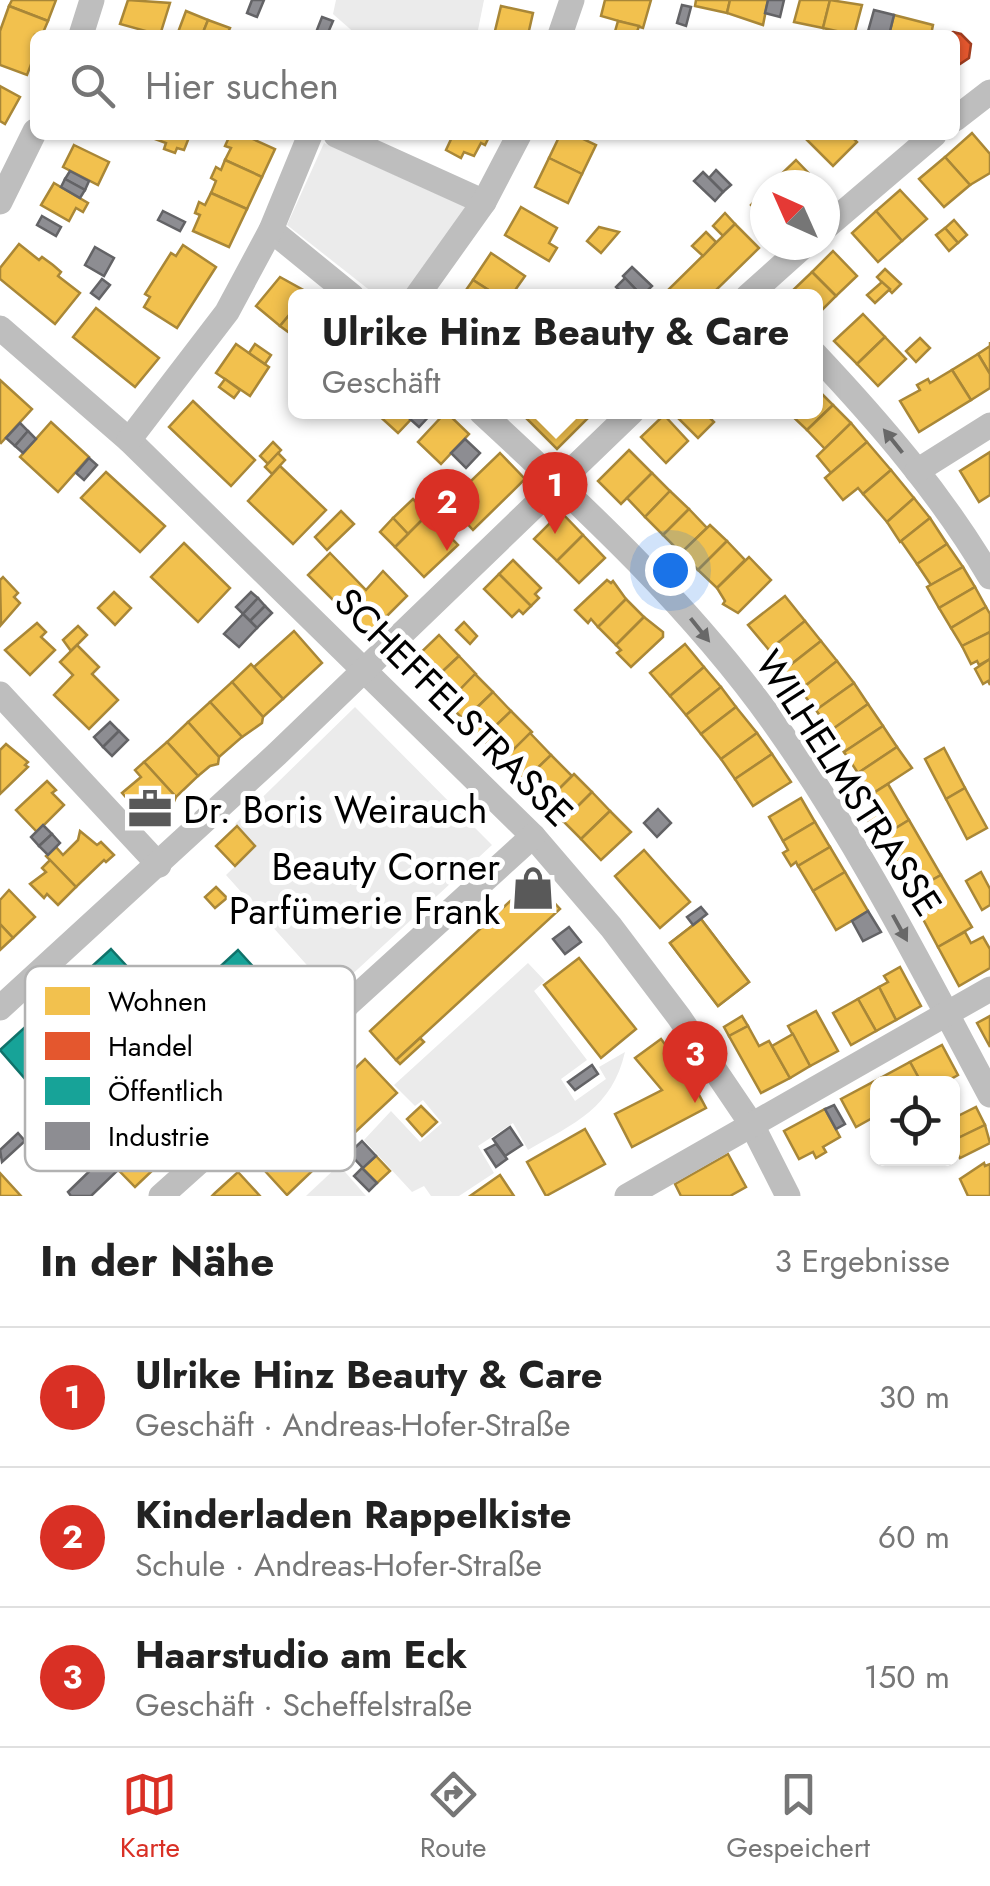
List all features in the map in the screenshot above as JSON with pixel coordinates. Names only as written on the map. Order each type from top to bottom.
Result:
[{"type":"street","points":[[83,30],[92,0]]},
{"type":"street","points":[[562,30],[572,0]]},
{"type":"street","points":[[960,114],[990,92]]},
{"type":"street","points":[[0,202],[31,140]]},
{"type":"street","points":[[128,440],[227,312],[271,230],[308,140]]},
{"type":"street","points":[[347,140],[484,202]]},
{"type":"street","points":[[422,289],[484,202],[516,140]]},
{"type":"street","points":[[840,215],[928,140]]},
{"type":"street","points":[[271,230],[343,289]]},
{"type":"street","points":[[759,289],[789,260]]},
{"type":"street","name":"SCHEFFELSTRASSE","points":[[0,328],[128,440],[533,836],[668,1002],[752,1125],[788,1196]]},
{"type":"street","points":[[823,362],[870,412],[917,471],[990,577]]},
{"type":"street","name":"WILHELMSTRASSE","points":[[489,419],[560,484],[692,620],[776,726],[854,846],[990,1095]]},
{"type":"street","points":[[46,966],[158,865],[625,419]]},
{"type":"street","points":[[917,471],[990,425]]},
{"type":"street","points":[[0,694],[158,865]]},
{"type":"street","points":[[355,998],[533,836]]},
{"type":"street","points":[[0,1008],[25,985]]},
{"type":"street","points":[[627,1196],[990,989]]},
{"type":"street","points":[[161,1196],[189,1171]]},
{"type":"shaded area","points":[[336,0],[484,0],[478,30],[351,30],[333,14]]},
{"type":"shaded area","points":[[324,143],[470,209],[410,289],[368,289],[287,225]]},
{"type":"shaded area","points":[[355,707],[492,845],[355,972],[355,966],[308,966],[226,875],[256,846],[235,824]]},
{"type":"shaded area","points":[[528,963],[545,981],[534,991],[587,1060],[561,1079],[575,1101],[606,1079],[599,1067],[625,1052],[611,1087],[589,1112],[528,1150],[513,1123],[478,1146],[494,1173],[459,1196],[431,1196],[424,1186],[412,1192],[364,1140],[391,1111],[420,1142],[442,1123],[423,1100],[415,1106],[394,1085]]},
{"type":"shaded area","points":[[333,1171],[344,1171],[366,1196],[306,1196]]},
{"type":"building: Wohnen","points":[[12,0],[56,0],[48,21],[9,6]]},
{"type":"building: Wohnen","points":[[128,0],[170,3],[162,30],[120,24]]},
{"type":"building: Wohnen","points":[[605,0],[651,0],[643,28],[601,16]]},
{"type":"building: Wohnen","points":[[696,0],[730,0],[727,13],[695,6]]},
{"type":"building: Wohnen","points":[[730,0],[768,0],[763,25],[727,13]]},
{"type":"building: Wohnen","points":[[800,0],[830,0],[823,28],[794,22]]},
{"type":"building: Wohnen","points":[[830,0],[862,5],[855,30],[823,28]]},
{"type":"building: Wohnen","points":[[9,6],[48,21],[44,30],[30,30],[27,75],[0,65],[0,31]]},
{"type":"building: Wohnen","points":[[501,6],[533,13],[529,30],[495,30]]},
{"type":"building: Wohnen","points":[[186,11],[208,20],[204,30],[179,30]]},
{"type":"building: Wohnen","points":[[894,15],[933,25],[932,30],[890,30]]},
{"type":"building: Wohnen","points":[[208,20],[230,28],[229,30],[204,30]]},
{"type":"building: Wohnen","points":[[618,21],[639,26],[638,30],[615,30]]},
{"type":"building: Wohnen","points":[[0,86],[20,97],[5,124],[0,121]]},
{"type":"building: Wohnen","points":[[972,133],[990,154],[990,173],[970,185],[945,157]]},
{"type":"building: Wohnen","points":[[158,140],[188,140],[184,150],[177,148],[175,153],[164,149],[166,143]]},
{"type":"building: Wohnen","points":[[228,140],[255,140],[275,149],[262,177],[225,160],[231,148],[225,146]]},
{"type":"building: Wohnen","points":[[451,140],[488,140],[485,145],[481,143],[474,156],[464,152],[461,158],[446,150]]},
{"type":"building: Wohnen","points":[[558,140],[586,140],[596,145],[582,174],[549,158]]},
{"type":"building: Wohnen","points":[[807,140],[857,142],[833,166]]},
{"type":"building: Wohnen","points":[[74,145],[109,162],[98,185],[63,167]]},
{"type":"building: Wohnen","points":[[945,157],[970,185],[944,207],[919,179]]},
{"type":"building: Wohnen","points":[[549,158],[582,174],[568,203],[535,187]]},
{"type":"building: Wohnen","points":[[225,160],[262,177],[247,209],[211,193],[216,181],[211,178]]},
{"type":"building: Wohnen","points":[[796,160],[806,170],[786,170]]},
{"type":"building: Wohnen","points":[[54,183],[88,203],[83,212],[76,208],[69,221],[41,205]]},
{"type":"building: Wohnen","points":[[900,190],[927,219],[902,241],[876,211]]},
{"type":"building: Wohnen","points":[[211,193],[247,209],[229,247],[193,231],[200,215],[195,213],[199,202],[205,205]]},
{"type":"building: Wohnen","points":[[521,207],[557,228],[549,243],[557,248],[549,261],[505,235]]},
{"type":"building: Wohnen","points":[[876,211],[902,241],[878,262],[852,233]]},
{"type":"building: Wohnen","points":[[725,213],[735,224],[723,236],[713,226]]},
{"type":"building: Wohnen","points":[[954,220],[967,235],[958,243],[945,228]]},
{"type":"building: Wohnen","points":[[735,224],[750,239],[750,257],[717,289],[669,289]]},
{"type":"building: Wohnen","points":[[599,227],[619,232],[601,253],[587,241]]},
{"type":"building: Wohnen","points":[[945,228],[958,243],[949,251],[936,235]]},
{"type":"building: Wohnen","points":[[706,232],[716,242],[703,256],[692,246]]},
{"type":"building: Wohnen","points":[[19,244],[39,260],[42,257],[53,265],[61,272],[58,276],[80,293],[55,324],[0,279],[0,268]]},
{"type":"building: Wohnen","points":[[183,245],[216,267],[177,328],[144,307],[150,297],[145,294],[171,253],[176,256]]},
{"type":"building: Wohnen","points":[[491,253],[525,276],[516,289],[487,289],[473,280]]},
{"type":"building: Wohnen","points":[[840,258],[857,276],[836,296],[812,272],[824,260]]},
{"type":"building: Wohnen","points":[[885,269],[901,284],[892,293],[877,277]]},
{"type":"building: Wohnen","points":[[812,272],[836,296],[823,309],[823,289],[794,289]]},
{"type":"building: Wohnen","points":[[280,277],[301,289],[288,289],[288,316],[280,326],[256,306]]},
{"type":"building: Wohnen","points":[[473,280],[487,289],[467,289]]},
{"type":"building: Wohnen","points":[[882,282],[890,289],[875,303],[867,295]]},
{"type":"building: Wohnen","points":[[96,308],[159,358],[135,387],[73,337]]},
{"type":"building: Wohnen","points":[[863,314],[885,337],[857,364],[834,341]]},
{"type":"building: Wohnen","points":[[885,337],[906,359],[878,386],[857,364]]},
{"type":"building: Wohnen","points":[[920,338],[930,348],[916,362],[906,351]]},
{"type":"building: Wohnen","points":[[236,344],[269,367],[250,396],[216,373]]},
{"type":"building: Wohnen","points":[[255,344],[271,355],[265,364],[249,353]]},
{"type":"building: Wohnen","points":[[990,346],[990,374],[978,354]]},
{"type":"building: Wohnen","points":[[978,354],[990,374],[990,388],[971,400],[952,370]]},
{"type":"building: Wohnen","points":[[952,370],[971,400],[919,432],[900,401],[920,390],[917,385],[928,379],[930,383]]},
{"type":"building: Wohnen","points":[[225,379],[240,390],[234,398],[219,387]]},
{"type":"building: Wohnen","points":[[0,380],[32,409],[1,443],[0,442]]},
{"type":"building: Wohnen","points":[[823,395],[833,405],[823,415]]},
{"type":"building: Wohnen","points":[[193,401],[255,460],[231,486],[169,427]]},
{"type":"building: Wohnen","points":[[833,405],[851,423],[825,449],[807,430],[823,419]]},
{"type":"building: Wohnen","points":[[383,419],[411,419],[398,433]]},
{"type":"building: Wohnen","points":[[439,419],[453,419],[469,434],[441,464],[418,442]]},
{"type":"building: Wohnen","points":[[527,419],[587,419],[557,449]]},
{"type":"building: Wohnen","points":[[660,419],[668,419],[688,441],[666,463],[641,437]]},
{"type":"building: Wohnen","points":[[679,419],[714,422],[698,438]]},
{"type":"building: Wohnen","points":[[795,419],[818,419],[807,430]]},
{"type":"building: Wohnen","points":[[51,422],[89,457],[58,492],[20,457]]},
{"type":"building: Wohnen","points":[[851,423],[867,442],[831,473],[817,456]]},
{"type":"building: Wohnen","points":[[273,442],[281,450],[268,464],[260,456]]},
{"type":"building: Wohnen","points":[[867,442],[891,470],[863,494],[858,488],[843,500],[825,478]]},
{"type":"building: Wohnen","points":[[629,450],[652,473],[621,504],[598,481]]},
{"type":"building: Wohnen","points":[[990,452],[990,495],[979,502],[960,471]]},
{"type":"building: Wohnen","points":[[278,453],[285,460],[272,474],[265,467]]},
{"type":"building: Wohnen","points":[[500,453],[525,479],[473,530],[448,503]]},
{"type":"building: Wohnen","points":[[280,466],[326,510],[293,544],[248,501]]},
{"type":"building: Wohnen","points":[[891,470],[914,498],[887,522],[863,494]]},
{"type":"building: Wohnen","points":[[106,472],[165,526],[140,552],[81,498]]},
{"type":"building: Wohnen","points":[[652,473],[670,491],[645,517],[627,498]]},
{"type":"building: Wohnen","points":[[670,491],[689,509],[663,535],[645,517]]},
{"type":"building: Wohnen","points":[[914,498],[930,518],[900,542],[887,522]]},
{"type":"building: Wohnen","points":[[413,499],[428,514],[408,534],[393,518]]},
{"type":"building: Wohnen","points":[[689,509],[707,528],[681,553],[663,535]]},
{"type":"building: Wohnen","points":[[341,511],[354,524],[327,550],[315,537]]},
{"type":"building: Wohnen","points":[[561,512],[583,535],[557,561],[534,539]]},
{"type":"building: Wohnen","points":[[428,514],[458,545],[424,577],[395,547]]},
{"type":"building: Wohnen","points":[[393,518],[408,534],[395,547],[380,532]]},
{"type":"building: Wohnen","points":[[930,518],[947,544],[917,564],[901,541]]},
{"type":"building: Wohnen","points":[[710,525],[727,541],[698,570],[681,553]]},
{"type":"building: Wohnen","points":[[583,535],[605,558],[579,583],[557,561]]},
{"type":"building: Wohnen","points":[[727,541],[745,560],[717,588],[698,570]]},
{"type":"building: Wohnen","points":[[184,543],[230,588],[198,622],[151,577]]},
{"type":"building: Wohnen","points":[[947,544],[963,567],[931,585],[917,564]]},
{"type":"building: Wohnen","points":[[330,553],[366,590],[383,571],[407,596],[368,635],[308,575]]},
{"type":"building: Wohnen","points":[[749,557],[771,580],[738,613],[723,604],[717,588]]},
{"type":"building: Wohnen","points":[[513,560],[541,588],[535,594],[539,598],[531,606],[499,574]]},
{"type":"building: Wohnen","points":[[963,567],[975,587],[939,608],[927,587]]},
{"type":"building: Wohnen","points":[[499,574],[531,606],[523,614],[519,610],[512,617],[484,589]]},
{"type":"building: Wohnen","points":[[3,577],[18,593],[14,597],[20,603],[1,625],[0,580]]},
{"type":"building: Wohnen","points":[[607,580],[613,581],[626,599],[598,627],[575,610]]},
{"type":"building: Wohnen","points":[[975,587],[986,607],[951,628],[939,608]]},
{"type":"building: Wohnen","points":[[114,592],[131,608],[115,625],[98,608]]},
{"type":"building: Wohnen","points":[[785,596],[805,621],[769,650],[748,625]]},
{"type":"building: Wohnen","points":[[626,599],[644,617],[616,645],[598,627]]},
{"type":"building: Wohnen","points":[[986,607],[990,632],[962,646],[951,628]]},
{"type":"building: Wohnen","points":[[644,617],[663,632],[663,637],[631,667],[617,653],[621,650],[616,645]]},
{"type":"building: Wohnen","points":[[805,621],[821,641],[784,670],[769,650]]},
{"type":"building: Wohnen","points":[[464,622],[477,636],[470,644],[456,630]]},
{"type":"building: Wohnen","points":[[37,623],[46,632],[41,637],[55,650],[30,675],[5,650]]},
{"type":"building: Wohnen","points":[[78,626],[87,635],[71,651],[63,640]]},
{"type":"building: Wohnen","points":[[294,631],[322,663],[283,699],[254,667]]},
{"type":"building: Wohnen","points":[[990,632],[990,659],[979,665],[977,661],[971,664],[962,646]]},
{"type":"building: Wohnen","points":[[439,635],[459,656],[429,684],[409,664]]},
{"type":"building: Wohnen","points":[[821,641],[837,661],[800,690],[784,670]]},
{"type":"building: Wohnen","points":[[685,644],[704,667],[670,696],[650,673]]},
{"type":"building: Wohnen","points":[[77,645],[99,667],[92,674],[118,700],[89,729],[54,695],[73,675],[60,662]]},
{"type":"building: Wohnen","points":[[459,656],[476,674],[447,703],[429,684]]},
{"type":"building: Wohnen","points":[[990,659],[990,685],[988,681],[983,684],[975,669]]},
{"type":"building: Wohnen","points":[[837,661],[854,683],[816,710],[800,690]]},
{"type":"building: Wohnen","points":[[251,664],[283,699],[263,717],[232,682]]},
{"type":"building: Wohnen","points":[[704,667],[721,687],[686,715],[670,696]]},
{"type":"building: Wohnen","points":[[475,674],[493,692],[464,720],[447,703]]},
{"type":"building: Wohnen","points":[[232,682],[263,717],[262,723],[242,737],[210,702]]},
{"type":"building: Wohnen","points":[[854,683],[868,704],[830,731],[816,710]]},
{"type":"building: Wohnen","points":[[721,687],[736,707],[701,734],[686,715]]},
{"type":"building: Wohnen","points":[[493,692],[511,711],[482,739],[464,720]]},
{"type":"building: Wohnen","points":[[210,702],[242,737],[219,757],[188,722]]},
{"type":"building: Wohnen","points":[[868,704],[883,726],[844,752],[830,731]]},
{"type":"building: Wohnen","points":[[736,707],[757,733],[721,759],[701,734]]},
{"type":"building: Wohnen","points":[[511,711],[532,732],[503,760],[482,739]]},
{"type":"building: Wohnen","points":[[188,722],[219,757],[218,764],[198,776],[167,742]]},
{"type":"building: Wohnen","points":[[883,726],[897,747],[858,773],[844,752]]},
{"type":"building: Wohnen","points":[[530,733],[551,755],[524,781],[503,760]]},
{"type":"building: Wohnen","points":[[757,733],[772,754],[735,779],[721,759]]},
{"type":"building: Wohnen","points":[[167,742],[198,776],[176,797],[144,762]]},
{"type":"building: Wohnen","points":[[6,744],[28,762],[28,767],[0,794],[0,750]]},
{"type":"building: Wohnen","points":[[897,747],[912,768],[872,794],[858,773]]},
{"type":"building: Wohnen","points":[[944,748],[965,788],[946,799],[925,759]]},
{"type":"building: Wohnen","points":[[772,754],[791,782],[753,806],[735,779]]},
{"type":"building: Wohnen","points":[[551,755],[572,776],[545,803],[524,781]]},
{"type":"building: Wohnen","points":[[144,762],[176,797],[173,804],[148,822],[122,793],[141,777],[135,770]]},
{"type":"building: Wohnen","points":[[574,774],[592,792],[563,821],[545,803]]},
{"type":"building: Wohnen","points":[[47,781],[64,805],[37,832],[16,810]]},
{"type":"building: Wohnen","points":[[888,784],[909,820],[878,839],[864,815],[879,806],[872,794]]},
{"type":"building: Wohnen","points":[[965,788],[987,828],[967,839],[946,799]]},
{"type":"building: Wohnen","points":[[592,792],[610,811],[581,839],[563,821]]},
{"type":"building: Wohnen","points":[[801,798],[815,822],[783,841],[769,817]]},
{"type":"building: Wohnen","points":[[610,811],[631,832],[601,860],[581,839]]},
{"type":"building: Wohnen","points":[[909,820],[941,875],[909,893],[878,839]]},
{"type":"building: Wohnen","points":[[815,822],[830,847],[798,866],[796,862],[791,866],[783,853],[788,850],[783,841]]},
{"type":"building: Wohnen","points":[[237,826],[255,846],[235,866],[216,846]]},
{"type":"building: Wohnen","points":[[80,831],[97,845],[101,842],[114,855],[76,887],[46,856],[56,847],[63,855],[78,840]]},
{"type":"building: Wohnen","points":[[830,847],[845,872],[813,891],[798,866]]},
{"type":"building: Wohnen","points":[[644,850],[690,902],[660,928],[615,876]]},
{"type":"building: Wohnen","points":[[50,860],[76,887],[58,905],[30,884],[46,872],[42,868]]},
{"type":"building: Wohnen","points":[[845,872],[868,911],[836,930],[813,891]]},
{"type":"building: Wohnen","points":[[981,872],[990,889],[990,905],[982,910],[966,881]]},
{"type":"building: Wohnen","points":[[941,875],[972,927],[938,947],[909,893]]},
{"type":"building: Wohnen","points":[[533,880],[560,909],[396,1060],[370,1031]]},
{"type":"building: Wohnen","points":[[216,887],[227,898],[215,908],[205,897]]},
{"type":"building: Wohnen","points":[[9,890],[35,917],[13,938],[0,924],[0,900]]},
{"type":"building: Wohnen","points":[[701,919],[749,982],[718,1006],[670,943]]},
{"type":"building: Wohnen","points":[[701,919],[749,982],[718,1006],[670,943]]},
{"type":"building: Wohnen","points":[[0,924],[13,938],[0,950]]},
{"type":"building: Wohnen","points":[[965,932],[971,943],[983,937],[990,949],[990,968],[959,986],[938,947]]},
{"type":"building: Wohnen","points":[[579,958],[636,1029],[601,1058],[544,985]]},
{"type":"building: Wohnen","points":[[900,967],[921,1006],[896,1020],[879,987],[888,982],[884,976]]},
{"type":"building: Wohnen","points":[[879,987],[896,1020],[876,1031],[858,999]]},
{"type":"building: Wohnen","points":[[858,999],[876,1031],[851,1045],[833,1013]]},
{"type":"building: Wohnen","points":[[816,1011],[838,1051],[810,1066],[788,1026]]},
{"type":"building: Wohnen","points":[[742,1016],[748,1026],[729,1036],[724,1027]]},
{"type":"building: Wohnen","points":[[990,1016],[990,1047],[977,1023]]},
{"type":"building: Wohnen","points":[[748,1026],[759,1046],[769,1041],[790,1078],[761,1093],[729,1036]]},
{"type":"building: Wohnen","points":[[793,1034],[810,1066],[790,1078],[772,1046]]},
{"type":"building: Wohnen","points":[[420,1038],[424,1042],[400,1064],[396,1060]]},
{"type":"building: Wohnen","points":[[661,1039],[689,1076],[706,1108],[632,1147],[615,1114],[662,1090],[635,1058]]},
{"type":"building: Wohnen","points":[[942,1045],[958,1075],[918,1076],[910,1062]]},
{"type":"building: Wohnen","points":[[365,1059],[397,1093],[355,1132],[355,1068]]},
{"type":"building: Wohnen","points":[[910,1062],[918,1076],[884,1076]]},
{"type":"building: Wohnen","points":[[870,1084],[870,1119],[856,1127],[841,1099]]},
{"type":"building: Wohnen","points":[[421,1106],[437,1122],[422,1136],[407,1119]]},
{"type":"building: Wohnen","points":[[976,1107],[985,1125],[960,1137],[960,1115]]},
{"type":"building: Wohnen","points":[[825,1109],[840,1137],[823,1147],[826,1152],[816,1158],[813,1152],[799,1159],[784,1131]]},
{"type":"building: Wohnen","points":[[985,1125],[990,1143],[960,1158],[960,1137]]},
{"type":"building: Wohnen","points":[[585,1129],[605,1164],[546,1196],[527,1162]]},
{"type":"building: Wohnen","points":[[728,1154],[746,1187],[730,1196],[681,1196],[675,1184]]},
{"type":"building: Wohnen","points":[[376,1156],[390,1171],[377,1183],[362,1168]]},
{"type":"building: Wohnen","points":[[984,1163],[990,1164],[990,1196],[968,1196],[960,1179]]},
{"type":"building: Wohnen","points":[[119,1171],[152,1171],[135,1187]]},
{"type":"building: Wohnen","points":[[265,1171],[312,1171],[287,1195]]},
{"type":"building: Wohnen","points":[[238,1172],[260,1196],[212,1196],[215,1193]]},
{"type":"building: Wohnen","points":[[0,1173],[21,1196],[0,1196]]},
{"type":"building: Wohnen","points":[[500,1175],[514,1196],[470,1196]]},
{"type":"building: Handel","points":[[960,34],[971,44],[969,58],[960,64]]},
{"type":"building: Öffentlich","points":[[111,949],[127,966],[92,966]]},
{"type":"building: Öffentlich","points":[[238,950],[253,966],[221,966]]},
{"type":"building: Öffentlich","points":[[25,1027],[25,1079],[0,1050]]},
{"type":"building: Industrie","points":[[252,0],[264,0],[257,17],[247,13]]},
{"type":"building: Industrie","points":[[768,0],[784,0],[780,17],[765,13]]},
{"type":"building: Industrie","points":[[682,5],[691,7],[686,26],[677,23]]},
{"type":"building: Industrie","points":[[874,10],[894,15],[890,30],[868,30]]},
{"type":"building: Industrie","points":[[322,17],[333,21],[329,30],[317,30]]},
{"type":"building: Industrie","points":[[716,170],[731,185],[723,192],[709,178]]},
{"type":"building: Industrie","points":[[70,171],[89,181],[85,190],[65,179]]},
{"type":"building: Industrie","points":[[703,172],[723,192],[715,201],[694,181]]},
{"type":"building: Industrie","points":[[65,179],[85,190],[80,198],[61,187]]},
{"type":"building: Industrie","points":[[163,211],[185,222],[180,231],[158,220]]},
{"type":"building: Industrie","points":[[42,216],[61,227],[56,236],[37,225]]},
{"type":"building: Industrie","points":[[95,247],[114,258],[104,276],[85,265]]},
{"type":"building: Industrie","points":[[632,267],[652,286],[635,289],[623,276]]},
{"type":"building: Industrie","points":[[625,278],[635,289],[618,289]]},
{"type":"building: Industrie","points":[[102,279],[110,285],[99,299],[91,293]]},
{"type":"building: Industrie","points":[[410,419],[426,419],[419,427]]},
{"type":"building: Industrie","points":[[20,423],[28,431],[15,446],[6,438]]},
{"type":"building: Industrie","points":[[28,431],[36,439],[23,453],[15,446]]},
{"type":"building: Industrie","points":[[465,439],[480,453],[466,468],[451,453]]},
{"type":"building: Industrie","points":[[89,458],[97,465],[84,480],[76,473]]},
{"type":"building: Industrie","points":[[251,592],[258,598],[243,614],[236,607]]},
{"type":"building: Industrie","points":[[258,598],[265,606],[250,621],[243,614]]},
{"type":"building: Industrie","points":[[265,606],[272,613],[257,628],[250,621]]},
{"type":"building: Industrie","points":[[243,614],[257,628],[239,647],[224,634]]},
{"type":"building: Industrie","points":[[110,722],[119,731],[103,747],[94,737]]},
{"type":"building: Industrie","points":[[119,731],[128,740],[112,756],[103,747]]},
{"type":"building: Industrie","points":[[658,809],[671,823],[657,837],[644,823]]},
{"type":"building: Industrie","points":[[43,825],[52,834],[39,846],[31,837]]},
{"type":"building: Industrie","points":[[52,834],[60,843],[48,855],[39,846]]},
{"type":"building: Industrie","points":[[701,907],[707,914],[693,925],[687,917]]},
{"type":"building: Industrie","points":[[868,911],[881,932],[863,941],[852,921]]},
{"type":"building: Industrie","points":[[569,927],[581,942],[565,954],[553,939]]},
{"type":"building: Industrie","points":[[592,1065],[598,1074],[575,1090],[568,1082]]},
{"type":"building: Industrie","points":[[834,1105],[845,1124],[836,1129],[825,1109]]},
{"type":"building: Industrie","points":[[510,1127],[522,1145],[505,1156],[493,1139]]},
{"type":"building: Industrie","points":[[18,1133],[25,1141],[2,1162],[0,1150]]},
{"type":"building: Industrie","points":[[362,1141],[376,1156],[363,1168],[355,1159],[355,1147]]},
{"type":"building: Industrie","points":[[496,1144],[507,1159],[496,1167],[485,1150]]},
{"type":"building: Industrie","points":[[362,1168],[377,1183],[369,1191],[354,1176]]},
{"type":"building: Industrie","points":[[90,1171],[117,1171],[91,1196],[71,1196],[68,1192]]},
{"type":"place","name":"Ulrike Hinz Beauty & Care","points":[[555,534]]},
{"type":"place","name":"Kinderladen Rappelkiste","points":[[447,551]]},
{"type":"place","name":"Dr. Boris Weirauch","points":[[150,809]]},
{"type":"place","name":"Beauty Corner Parfümerie Frank","points":[[533,888]]},
{"type":"place","name":"Haarstudio am Eck","points":[[695,1103]]}]
